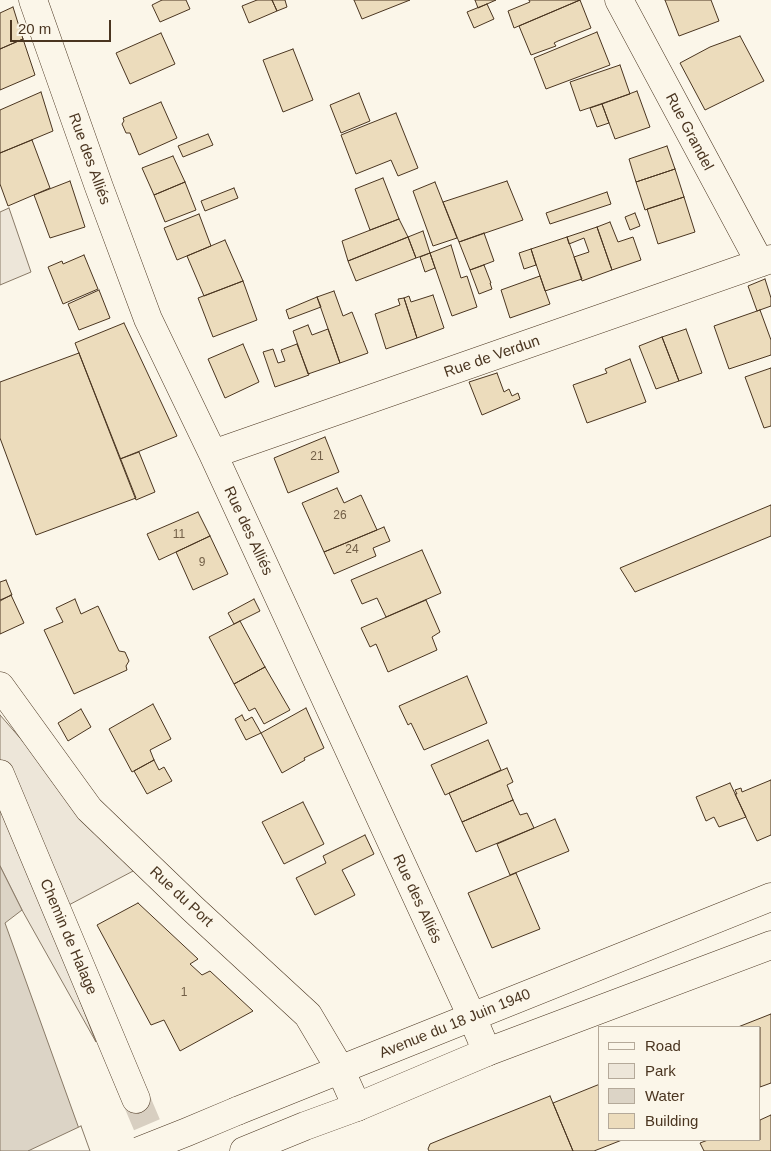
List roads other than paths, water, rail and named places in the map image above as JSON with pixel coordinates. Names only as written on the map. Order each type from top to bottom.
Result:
[{"type":"street","name":"Rue des Alliés","points":[[33,0],[148,319],[213,454],[472,1017],[486,1052]]},
{"type":"street","name":"Rue Grandel","points":[[619,0],[766,261]]},
{"type":"street","name":"Rue de Verdun","points":[[213,454],[766,261]]},
{"type":"street","name":"Rue du Port","points":[[0,686],[89,809],[192,908],[308,1015],[340,1069],[357,1107]]},
{"type":"street","name":"Chemin de Halage","points":[[0,774],[136,1100]]},
{"type":"street","name":"Avenue du 18 Juin 1940","points":[[139,1151],[771,896]]},
{"type":"street","points":[[248,1149],[357,1107],[486,1052],[771,945]]},
{"type":"water","points":[[0,866],[22,910],[5,923],[87,1151],[0,1151]]},
{"type":"tunnel","points":[[136,1099],[158,1151]]}]
